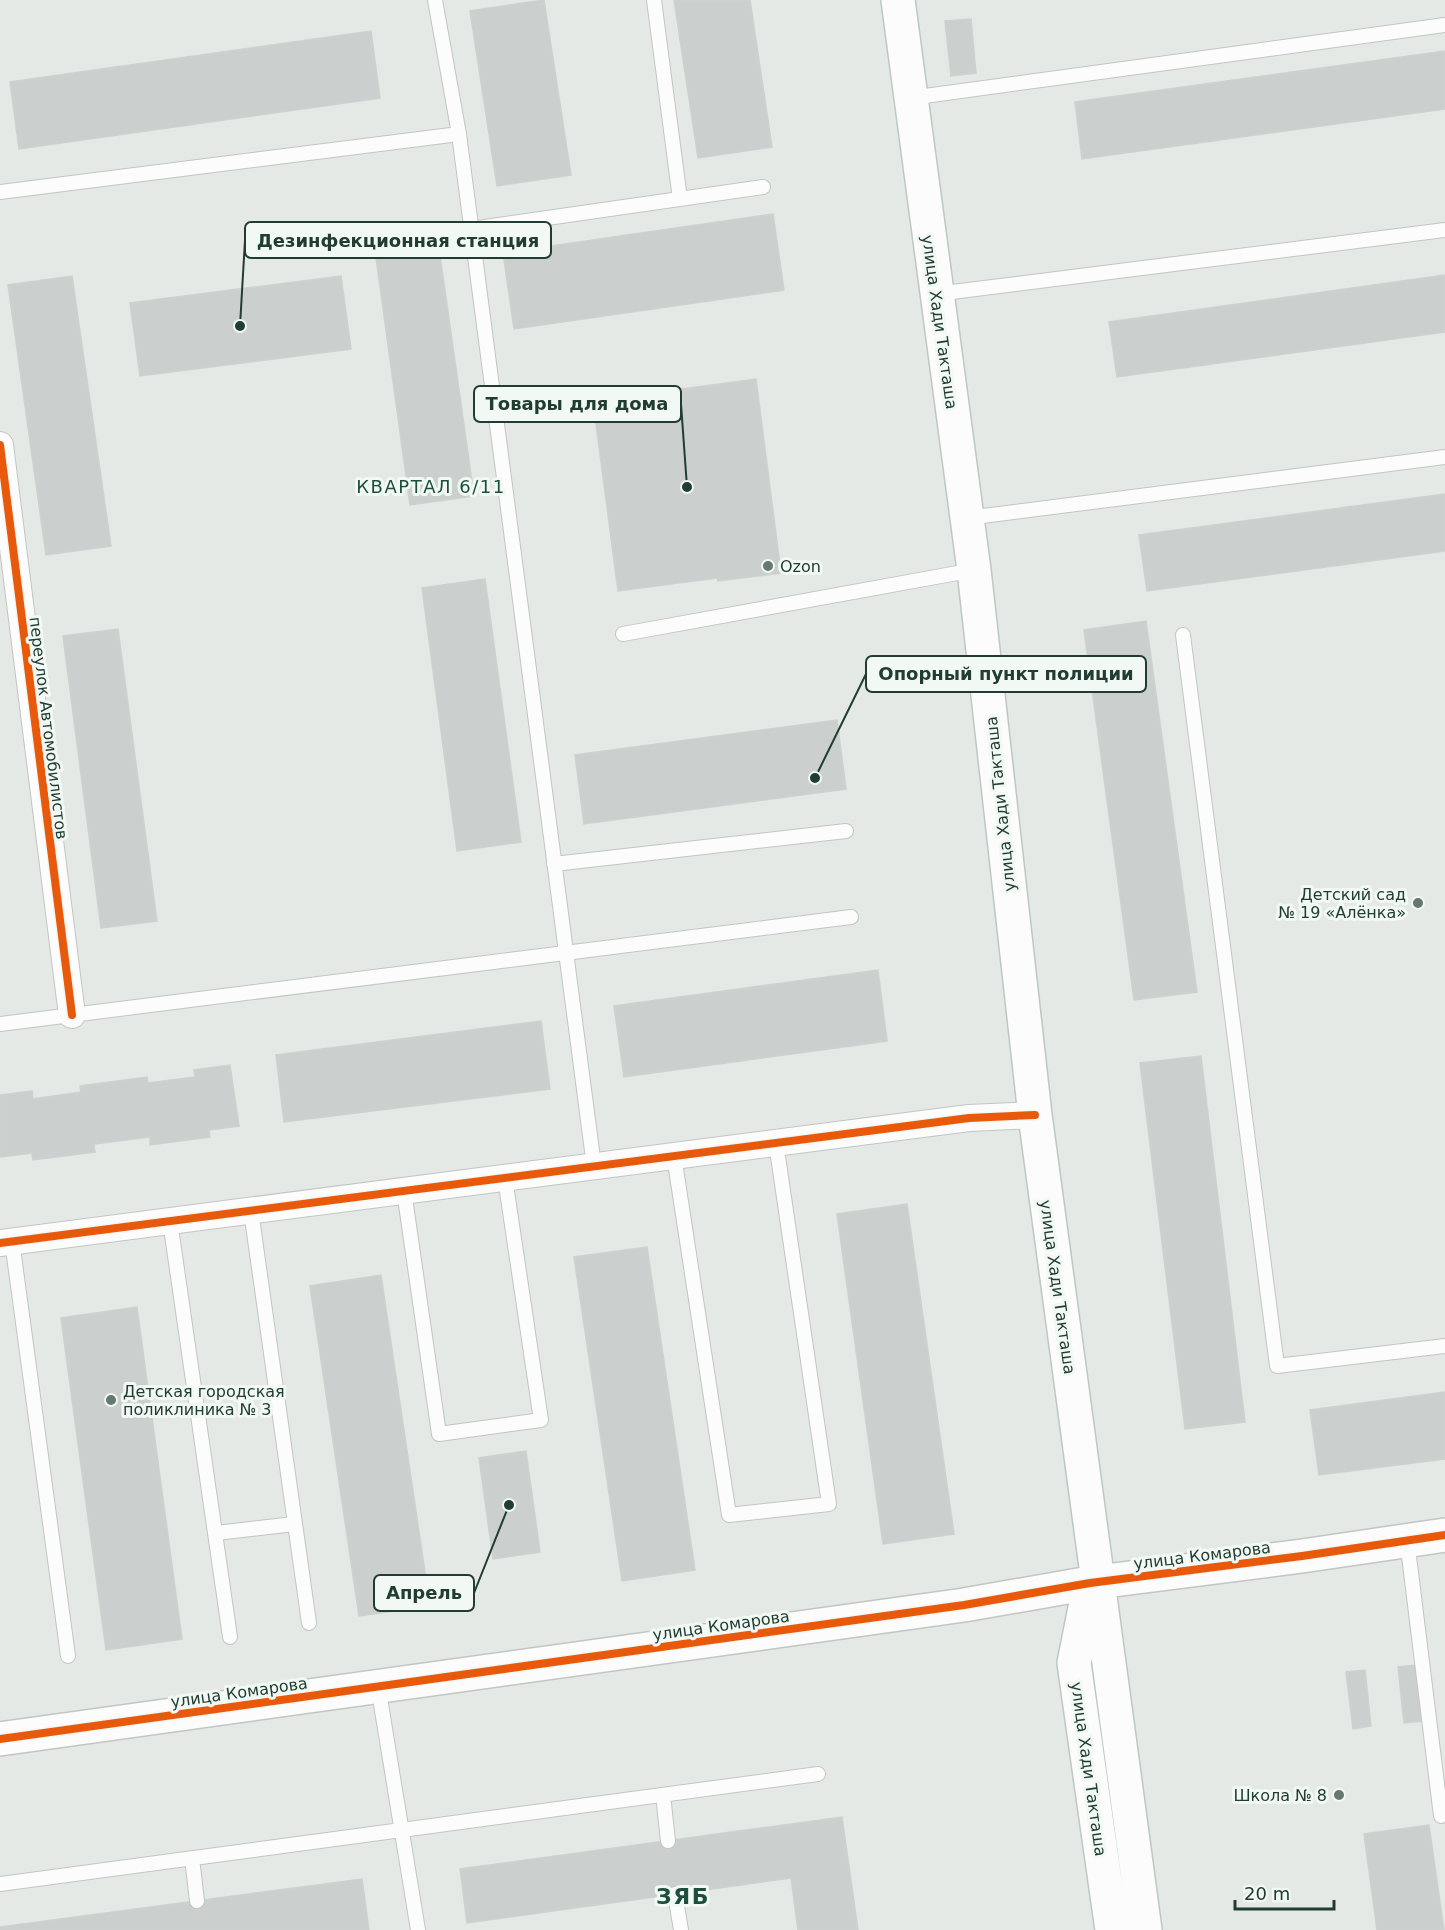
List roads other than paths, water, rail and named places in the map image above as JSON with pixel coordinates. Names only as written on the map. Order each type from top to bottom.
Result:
[{"type":"main road","name":"улица Хади Такташа","points":[[898,0],[974,570],[1035,1115],[1092,1537],[1094,1583],[1145,1930]]},
{"type":"main road","name":"улица Комарова","points":[[0,1739],[964,1605],[1094,1583],[1445,1535]]},
{"type":"main road","name":"улица Хади Такташа","points":[[1094,1583],[1074,1663],[1112,1930]]},
{"type":"street","name":"переулок Автомобилистов","points":[[0,444],[72,1016]]},
{"type":"street","points":[[6,1242],[969,1118],[1035,1115]]},
{"type":"lane","points":[[435,0],[459,134],[594,1166]]},
{"type":"lane","points":[[654,0],[680,199]]},
{"type":"lane","points":[[910,98],[1445,25]]},
{"type":"lane","points":[[0,192],[459,134]]},
{"type":"lane","points":[[471,229],[763,187]]},
{"type":"lane","points":[[936,294],[1445,230]]},
{"type":"lane","points":[[967,518],[1445,457]]},
{"type":"lane","points":[[623,634],[974,570]]},
{"type":"lane","points":[[1183,635],[1277,1366],[1445,1346]]},
{"type":"lane","points":[[554,864],[846,831]]},
{"type":"lane","points":[[0,1024],[851,917]]},
{"type":"lane","points":[[674,1156],[729,1515],[829,1504],[776,1143]]},
{"type":"lane","points":[[404,1191],[439,1434],[541,1420],[505,1178]]},
{"type":"lane","points":[[251,1210],[309,1623]]},
{"type":"lane","points":[[170,1221],[230,1637]]},
{"type":"lane","points":[[6,1242],[68,1656]]},
{"type":"lane","points":[[216,1533],[294,1524]]},
{"type":"lane","points":[[1407,1540],[1441,1816]]},
{"type":"lane","points":[[378,1686],[418,1930]]},
{"type":"lane","points":[[0,1884],[818,1774]]},
{"type":"lane","points":[[663,1795],[668,1841]]},
{"type":"lane","points":[[192,1858],[197,1901]]},
{"type":"lane","points":[[675,1894],[681,1930]]},
{"type":"place","name":"Дезинфекционная станция","points":[[240,326]]},
{"type":"place","name":"Товары для дома","points":[[687,487]]},
{"type":"place","name":"Ozon","points":[[768,566]]},
{"type":"place","name":"Опорный пункт полиции","points":[[815,778]]},
{"type":"place","name":"Детский сад № 19 «Алёнка»","points":[[1418,903]]},
{"type":"place","name":"Детская городская поликлиника № 3","points":[[111,1400]]},
{"type":"place","name":"Апрель","points":[[509,1505]]},
{"type":"place","name":"Школа № 8","points":[[1339,1795]]},
{"type":"district","name":"КВАРТАЛ 6/11","points":[[431,487]]},
{"type":"district","name":"ЗЯБ","points":[[683,1896]]}]
